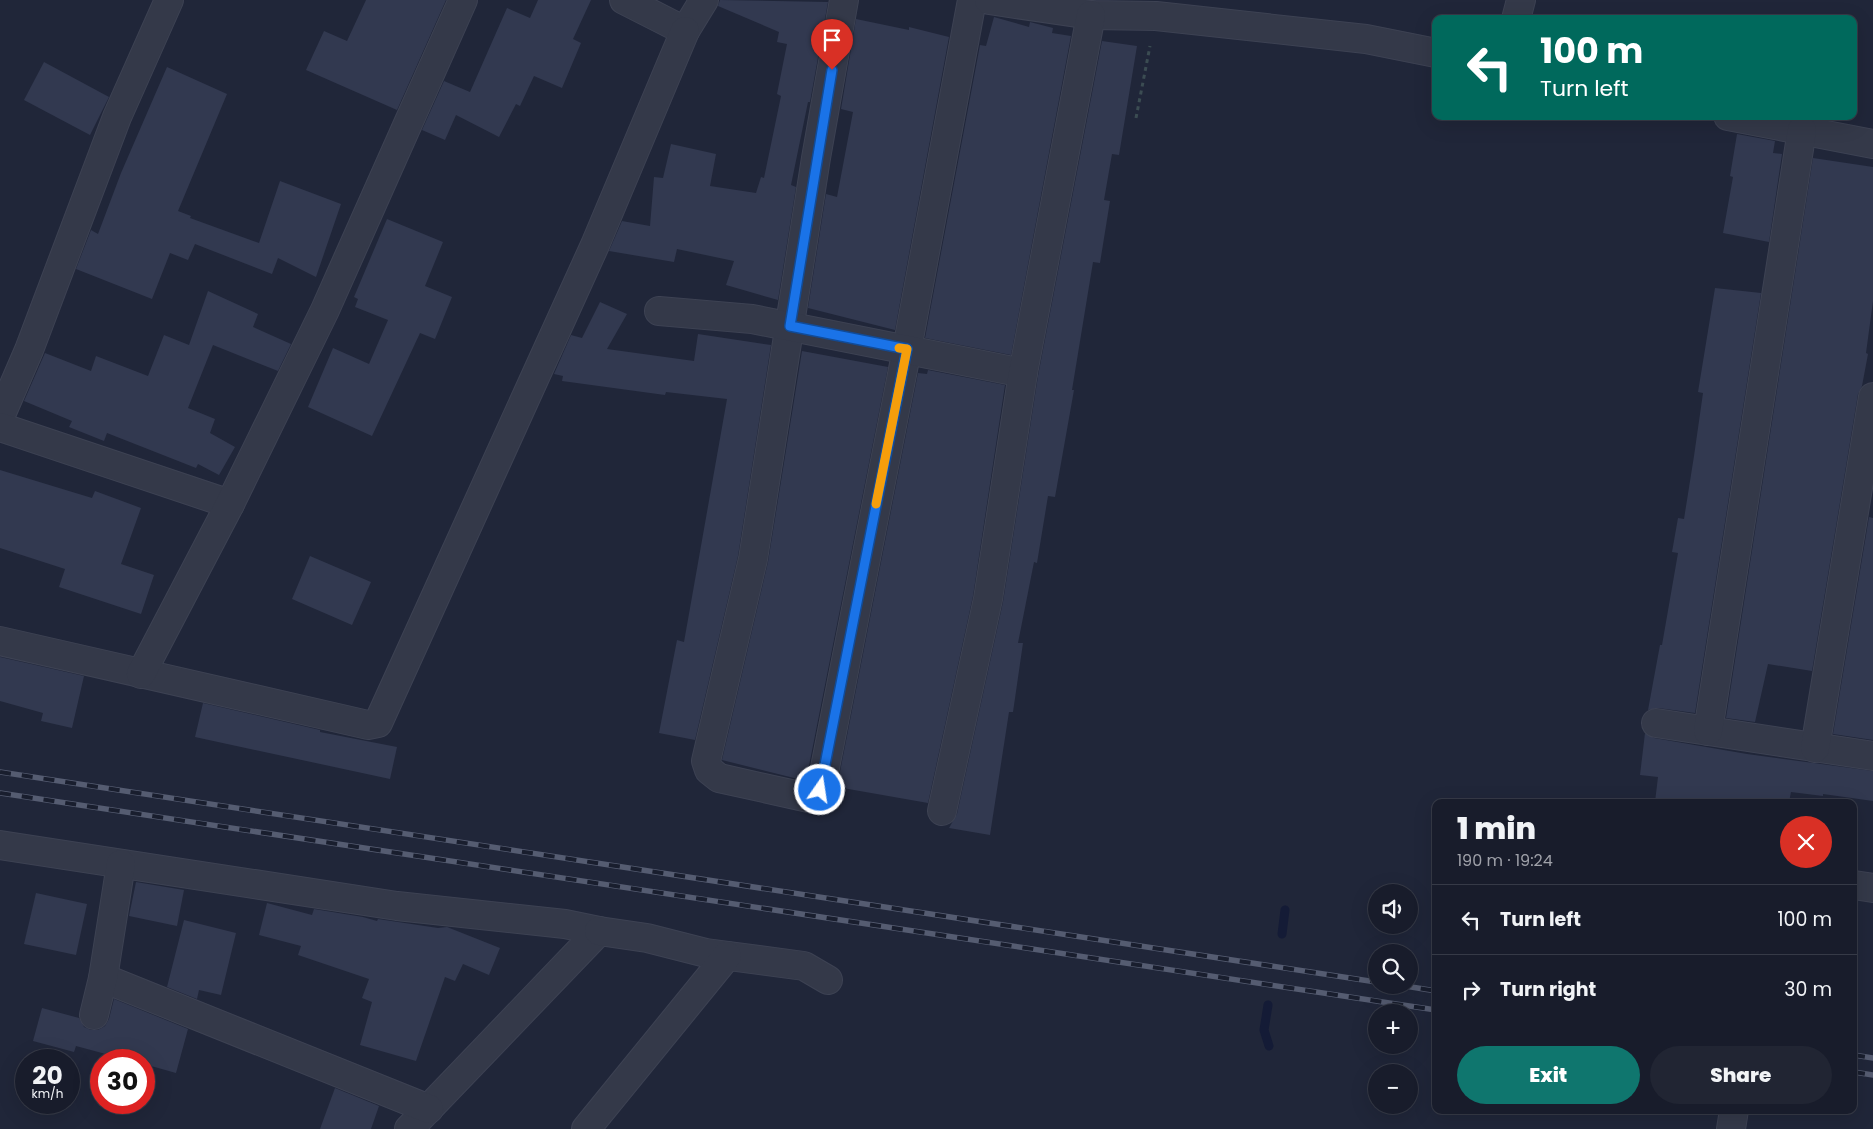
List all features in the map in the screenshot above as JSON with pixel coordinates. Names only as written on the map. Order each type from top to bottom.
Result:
[{"type":"street","points":[[0,417],[29,350],[117,117],[169,0]]},
{"type":"street","points":[[140,674],[230,504],[325,310],[463,0]]},
{"type":"street","points":[[624,0],[685,31]]},
{"type":"street","points":[[0,641],[368,725],[378,723],[595,246],[685,31],[704,0]]},
{"type":"street","points":[[844,0],[816,158],[753,559],[706,761],[709,770],[719,778],[809,798],[815,796],[822,783],[907,349],[972,0]]},
{"type":"street","points":[[989,0],[1091,16],[1158,8],[1366,39],[1432,53]]},
{"type":"street","points":[[1517,15],[1521,0]]},
{"type":"street","points":[[942,811],[988,599],[1023,373],[1091,16]]},
{"type":"street","points":[[1749,120],[1873,144]]},
{"type":"street","points":[[1708,731],[1802,130]]},
{"type":"street","points":[[659,311],[752,319],[1023,373]]},
{"type":"street","points":[[1815,748],[1865,496],[1873,397]]},
{"type":"street","points":[[0,427],[230,504]]},
{"type":"street","points":[[1656,723],[1873,756]]},
{"type":"street","points":[[0,845],[387,904],[565,924],[647,938],[706,953],[804,966],[828,980]]},
{"type":"street","points":[[94,1015],[103,978],[121,864]]},
{"type":"street","points":[[1857,885],[1873,888]]},
{"type":"street","points":[[409,1129],[599,931]]},
{"type":"street","points":[[586,1129],[727,956]]},
{"type":"street","points":[[103,978],[428,1109]]},
{"type":"street","points":[[1731,1129],[1733,1114]]},
{"type":"path","points":[[1136,118],[1158,8]]},
{"type":"building","points":[[366,0],[446,0],[397,110],[306,70],[324,31],[347,41]]},
{"type":"building","points":[[538,0],[591,0],[573,39],[581,43],[562,88],[534,76],[520,106],[516,104],[499,137],[456,115],[445,140],[422,130],[444,81],[470,92],[507,8],[530,18]]},
{"type":"building","points":[[720,0],[828,2],[810,102],[808,102],[791,185],[796,187],[778,300],[726,285],[734,261],[677,249],[674,262],[609,251],[622,221],[650,226],[654,177],[663,178],[671,144],[716,154],[710,186],[756,193],[761,177],[764,178],[781,96],[777,94],[787,44],[777,42],[779,32],[718,6]]},
{"type":"building","points":[[994,17],[1029,27],[1030,22],[1053,28],[1052,33],[1071,36],[1011,355],[925,338],[980,45],[986,46]]},
{"type":"building","points":[[856,19],[909,30],[909,27],[949,37],[895,330],[808,308],[826,194],[837,197],[853,112],[841,109]]},
{"type":"building","points":[[1102,41],[1137,46],[1119,155],[1112,154],[1104,200],[1110,201],[1100,263],[1093,262],[1072,390],[1074,390],[1055,497],[1048,496],[1037,563],[1034,562],[1018,643],[1023,643],[1013,712],[1009,712],[990,835],[949,828],[957,814],[1003,602],[1038,376]]},
{"type":"building","points":[[44,62],[109,97],[90,135],[24,100]]},
{"type":"building","points":[[167,67],[227,94],[178,211],[191,216],[190,218],[259,243],[280,181],[341,204],[316,277],[278,258],[272,274],[195,244],[188,260],[170,253],[152,299],[76,269],[91,230],[98,234],[121,173]]},
{"type":"building","points":[[1737,134],[1775,141],[1773,153],[1782,154],[1769,242],[1723,233],[1733,177],[1730,176]]},
{"type":"building","points":[[1813,158],[1873,167],[1873,301],[1866,353],[1868,354],[1862,386],[1858,394],[1812,671],[1768,664],[1755,722],[1726,718]]},
{"type":"building","points":[[387,219],[443,242],[425,286],[452,297],[435,339],[420,333],[372,436],[308,407],[333,348],[369,364],[388,320],[355,307],[358,299],[354,297]]},
{"type":"building","points":[[1715,288],[1761,293],[1695,713],[1658,708],[1648,710],[1660,645],[1662,645],[1678,553],[1672,552],[1678,518],[1684,519],[1703,393],[1698,392]]},
{"type":"building","points":[[208,291],[258,314],[253,327],[291,344],[278,371],[213,345],[188,408],[215,419],[210,433],[235,447],[219,475],[198,464],[196,468],[107,433],[104,441],[69,427],[72,421],[24,401],[45,353],[91,371],[96,356],[148,376],[164,335],[189,345]]},
{"type":"building","points":[[600,302],[627,314],[607,349],[694,361],[698,334],[771,345],[738,556],[695,740],[659,733],[677,640],[684,642],[727,399],[666,392],[665,395],[562,381],[563,376],[554,374],[571,335],[582,338]]},
{"type":"building","points":[[802,351],[888,367],[806,781],[722,760],[768,562]]},
{"type":"building","points":[[928,370],[1005,385],[973,596],[928,803],[837,787],[918,373],[927,374]]},
{"type":"building","points":[[0,470],[92,498],[95,491],[141,508],[121,564],[154,575],[141,614],[59,587],[65,569],[0,548]]},
{"type":"building","points":[[1869,517],[1873,518],[1873,740],[1833,734]]},
{"type":"building","points":[[310,556],[371,582],[352,625],[292,599]]},
{"type":"building","points":[[0,657],[84,676],[72,728],[41,721],[43,713],[0,701]]},
{"type":"building","points":[[203,703],[320,730],[320,732],[397,747],[390,779],[195,737]]},
{"type":"building","points":[[1645,733],[1654,738],[1747,754],[1873,771],[1873,801],[1823,794],[1823,796],[1791,792],[1790,799],[1655,799],[1658,777],[1640,775]]},
{"type":"building","points":[[136,882],[184,890],[177,926],[129,916]]},
{"type":"building","points":[[36,893],[87,904],[76,955],[24,944]]},
{"type":"building","points":[[267,903],[312,915],[314,909],[377,921],[378,919],[438,928],[447,927],[500,948],[489,975],[463,964],[455,981],[445,977],[416,1061],[360,1045],[372,1002],[362,998],[369,979],[298,955],[301,946],[259,935]]},
{"type":"building","points":[[184,920],[236,933],[221,995],[199,990],[197,999],[167,987]]},
{"type":"building","points":[[114,999],[188,1029],[176,1073],[155,1067],[155,1049],[90,1050],[76,1046],[75,1049],[63,1049],[33,1041],[42,1008],[79,1018],[84,1027],[91,1030],[98,1030],[105,1026],[109,1019]]},
{"type":"building","points":[[335,1088],[379,1106],[371,1129],[320,1129]]},
{"type":"waterway","points":[[1282,934],[1285,910]]},
{"type":"waterway","points":[[1268,1005],[1264,1030],[1269,1046]]},
{"type":"railway","points":[[0,772],[1368,981]]},
{"type":"railway","points":[[0,793],[1432,1009]]},
{"type":"railway","points":[[1418,988],[1432,990]]},
{"type":"railway","points":[[1857,1055],[1873,1058]]},
{"type":"railway","points":[[1857,1072],[1873,1075]]},
{"type":"slow traffic","points":[[876,504],[907,349],[899,348]]},
{"type":"route","points":[[820,790],[907,349],[790,326],[816,158],[832,70]]}]
